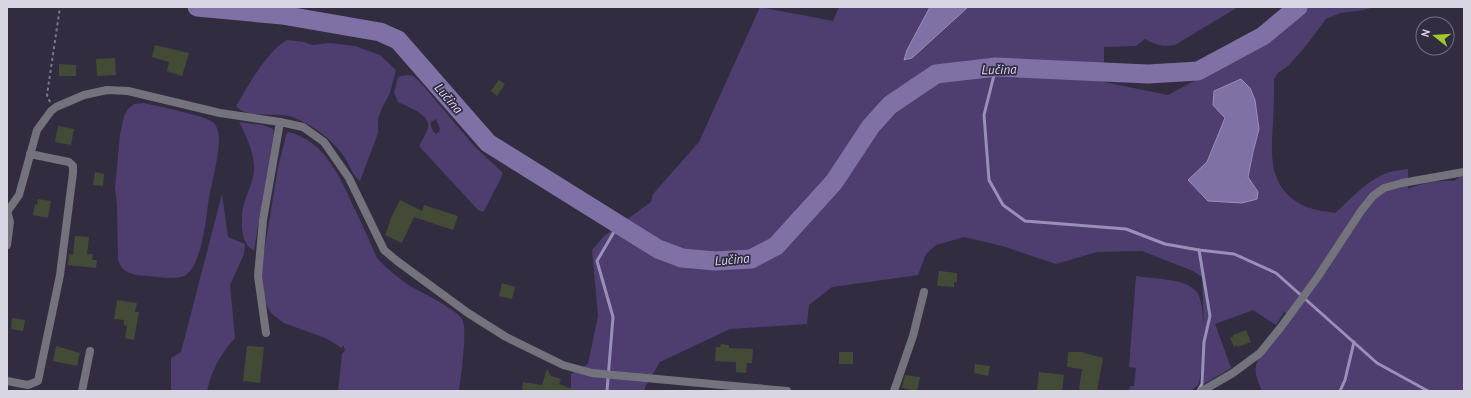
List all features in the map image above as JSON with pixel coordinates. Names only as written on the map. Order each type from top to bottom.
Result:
[{"type":"street","points":[[7,245],[10,222],[7,212],[19,195],[37,130],[51,111],[56,107],[84,95],[107,90],[128,90],[220,113],[303,127],[324,142],[350,178],[384,250],[468,314],[506,337],[563,365],[592,373],[787,391]]},
{"type":"street","points":[[266,333],[258,276],[263,220],[280,122]]},
{"type":"street","points":[[7,381],[28,385],[38,381],[60,275],[73,174],[73,166],[69,162],[30,154]]},
{"type":"street","points":[[1202,391],[1233,373],[1260,353],[1317,278],[1361,211],[1373,196],[1384,188],[1402,183],[1464,172]]},
{"type":"street","points":[[894,391],[913,336],[924,292]]},
{"type":"street","points":[[82,391],[90,351]]},
{"type":"path","points":[[56,107],[50,102],[47,95],[60,7]]},
{"type":"shaded area","points":[[760,7],[833,21],[839,7],[1238,7],[1175,45],[1159,45],[1145,39],[1136,46],[1104,47],[1104,82],[1168,95],[1262,45],[1307,7],[1374,7],[1364,10],[1340,13],[1326,19],[1305,47],[1289,65],[1278,73],[1274,79],[1272,158],[1274,169],[1277,180],[1291,198],[1306,207],[1335,213],[1370,182],[1377,177],[1390,172],[1408,169],[1408,189],[1430,182],[1454,181],[1464,176],[1464,391],[1262,391],[1256,374],[1256,366],[1259,357],[1292,317],[1284,312],[1276,325],[1253,310],[1215,324],[1231,368],[1204,384],[1204,361],[1198,385],[1191,391],[1129,391],[1130,386],[1134,386],[1136,368],[1129,367],[1136,276],[1179,282],[1194,289],[1201,302],[1204,325],[1202,277],[1193,271],[1142,251],[1097,252],[1056,264],[1002,246],[964,237],[936,245],[926,254],[918,275],[832,287],[809,305],[807,324],[730,329],[660,362],[645,387],[645,391],[571,391],[571,374],[588,364],[598,316],[592,250],[604,236],[651,202],[653,194],[699,142]]},
{"type":"shaded area","points":[[930,7],[968,7],[912,58],[904,60],[907,50]]},
{"type":"shaded area","points":[[287,40],[304,42],[312,45],[330,43],[355,46],[380,55],[396,70],[390,93],[378,119],[378,133],[360,181],[355,176],[345,158],[328,138],[309,125],[288,116],[249,113],[236,106],[265,60],[272,52]]},
{"type":"shaded area","points":[[407,75],[413,76],[420,82],[475,147],[502,172],[502,176],[484,211],[482,212],[478,210],[419,146],[427,131],[428,123],[424,116],[420,113],[398,102],[394,93],[398,77]],"holes":[[[436,119],[440,129],[436,134],[433,131],[431,122]]]},
{"type":"shaded area","points":[[1241,79],[1250,88],[1255,100],[1259,129],[1248,177],[1258,192],[1257,199],[1242,203],[1208,201],[1188,180],[1207,162],[1225,118],[1213,105],[1214,91]]},
{"type":"shaded area","points":[[144,103],[210,120],[214,123],[218,131],[218,154],[209,197],[203,239],[194,265],[183,277],[167,278],[133,274],[126,271],[120,265],[118,260],[117,205],[115,188],[120,135],[124,116],[128,109],[134,104]]},
{"type":"shaded area","points":[[239,122],[263,125],[273,129],[274,132],[254,250],[246,243],[242,232],[243,208],[252,182],[254,166],[249,143]]},
{"type":"shaded area","points":[[288,132],[301,136],[312,143],[330,162],[344,186],[377,258],[391,272],[407,284],[446,306],[460,316],[464,327],[464,345],[459,391],[338,391],[342,354],[345,350],[343,345],[342,348],[325,338],[284,323],[271,313],[265,302],[261,271],[278,168]]},
{"type":"shaded area","points":[[222,194],[228,237],[245,244],[244,254],[230,285],[235,338],[217,363],[211,376],[207,391],[171,391],[171,358],[181,352]]},
{"type":"building","points":[[155,45],[189,53],[182,76],[167,71],[169,62],[152,57]]},
{"type":"building","points":[[115,58],[116,75],[97,76],[96,59]]},
{"type":"building","points":[[59,64],[76,65],[76,76],[59,76]]},
{"type":"building","points":[[499,80],[505,84],[497,96],[491,91]]},
{"type":"building","points":[[58,126],[74,129],[71,145],[55,142]]},
{"type":"building","points":[[95,172],[104,174],[103,186],[93,185]]},
{"type":"building","points":[[38,199],[51,201],[48,218],[33,215],[35,204],[37,205]]},
{"type":"building","points":[[400,200],[422,211],[424,205],[458,216],[453,230],[414,217],[402,243],[385,235],[389,222]]},
{"type":"building","points":[[75,236],[89,237],[87,254],[93,254],[92,260],[97,260],[96,268],[68,265],[69,254],[73,255]]},
{"type":"building","points":[[939,271],[957,273],[957,282],[954,282],[954,287],[937,286]]},
{"type":"building","points":[[502,283],[515,287],[512,299],[499,296]]},
{"type":"building","points":[[117,300],[137,303],[135,312],[139,312],[134,340],[125,338],[127,326],[124,325],[124,320],[114,319]]},
{"type":"building","points":[[12,318],[25,320],[23,331],[11,329]]},
{"type":"building","points":[[1246,330],[1251,342],[1234,347],[1230,338],[1233,337],[1233,335]]},
{"type":"building","points":[[721,344],[729,345],[729,348],[753,349],[752,363],[747,363],[746,373],[736,372],[736,362],[715,361],[716,347],[720,347]]},
{"type":"building","points":[[56,346],[80,353],[77,366],[53,361]]},
{"type":"building","points":[[247,346],[264,347],[260,383],[243,381]]},
{"type":"building","points":[[839,352],[853,352],[853,364],[839,364]]},
{"type":"building","points":[[1068,352],[1081,352],[1103,358],[1097,391],[1083,391],[1079,389],[1082,369],[1067,367]]},
{"type":"building","points":[[975,364],[990,366],[988,376],[974,373]]},
{"type":"building","points":[[547,369],[551,376],[561,379],[559,384],[575,391],[522,391],[523,382],[542,385]]},
{"type":"building","points":[[1039,372],[1064,375],[1062,391],[1037,391]]},
{"type":"building","points":[[905,375],[920,377],[917,391],[902,388]]},
{"type":"waterway","name":"Lučina","points":[[197,7],[282,15],[380,32],[398,40],[488,143],[658,249],[682,258],[715,261],[751,259],[776,246],[834,182],[871,126],[890,105],[936,74],[996,67],[1148,74],[1198,71],[1263,36],[1298,7]]},
{"type":"waterway","points":[[996,67],[984,115],[989,180],[1003,205],[1025,221],[1126,229],[1165,244],[1234,254],[1276,273],[1377,363],[1428,391]]},
{"type":"waterway","points":[[607,391],[613,317],[597,261],[618,225]]},
{"type":"waterway","points":[[1198,391],[1202,384],[1204,342],[1210,316],[1199,250]]},
{"type":"waterway","points":[[1340,391],[1345,380],[1354,342]]}]
